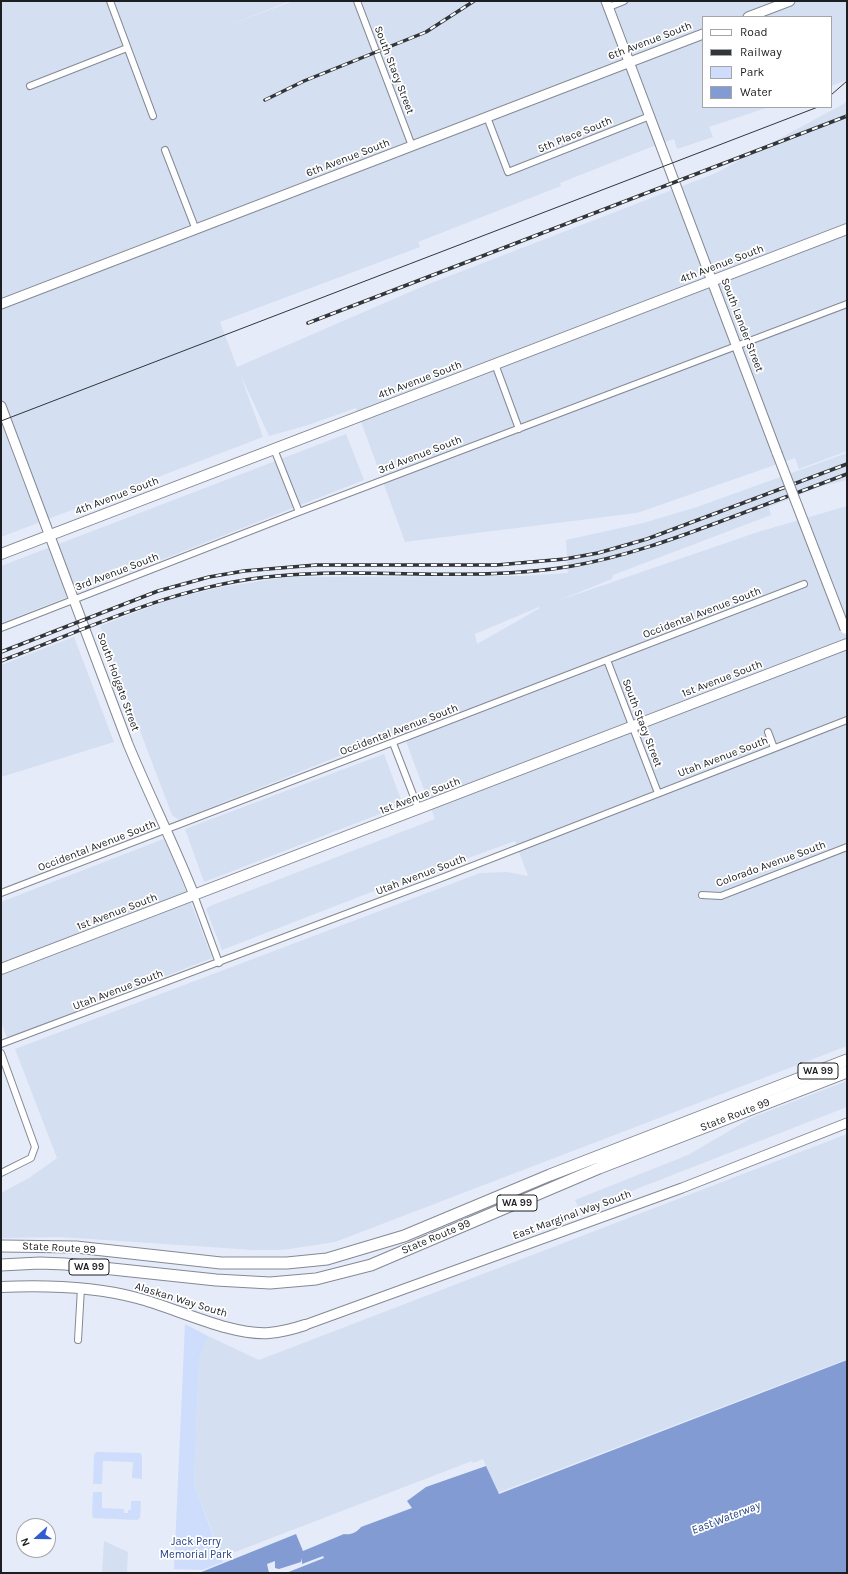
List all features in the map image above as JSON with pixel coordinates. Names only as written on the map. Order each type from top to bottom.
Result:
[{"type":"highway","name":"State Route 99","points":[[1,1246],[76,1247],[221,1263],[287,1264],[327,1259],[404,1236],[550,1175],[847,1060]]},
{"type":"highway","name":"State Route 99","points":[[1,1265],[40,1263],[177,1275],[216,1280],[270,1283],[316,1279],[344,1273],[371,1265],[599,1168],[847,1072]]},
{"type":"main road","points":[[751,16],[790,1]]},
{"type":"main road","name":"South Lander Street","points":[[608,4],[846,632]]},
{"type":"main road","name":"6th Avenue South","points":[[1,304],[702,34]]},
{"type":"main road","name":"4th Avenue South","points":[[1,554],[713,280],[847,230]]},
{"type":"main road","name":"South Holgate Street","points":[[1,406],[75,599],[128,744],[142,778],[167,830],[194,895]]},
{"type":"main road","name":"1st Avenue South","points":[[1,969],[419,810],[847,644]]},
{"type":"main road","name":"East Marginal Way South","points":[[305,1325],[682,1188],[847,1123]]},
{"type":"main road","name":"Alaskan Way South","points":[[1,1287],[45,1286],[82,1288],[136,1297],[174,1308],[238,1331],[268,1333],[305,1325]]},
{"type":"street","points":[[110,1],[125,49],[153,116]]},
{"type":"street","name":"South Stacy Street","points":[[357,1],[412,146]]},
{"type":"street","points":[[608,4],[624,1]]},
{"type":"street","points":[[30,86],[125,49]]},
{"type":"street","name":"5th Place South","points":[[487,117],[508,172],[650,116]]},
{"type":"street","points":[[165,150],[196,230]]},
{"type":"street","name":"3rd Avenue South","points":[[1,628],[298,512],[847,304]]},
{"type":"street","points":[[495,364],[519,429]]},
{"type":"street","points":[[274,449],[298,512]]},
{"type":"street","name":"Occidental Avenue South","points":[[1,893],[804,584]]},
{"type":"street","name":"South Stacy Street","points":[[607,660],[658,793]]},
{"type":"street","name":"Utah Avenue South","points":[[1,1044],[466,869],[847,720]]},
{"type":"street","points":[[768,732],[774,748]]},
{"type":"street","points":[[393,743],[419,810]]},
{"type":"street","name":"Colorado Avenue South","points":[[702,895],[721,896],[847,847]]},
{"type":"street","name":"South Holgate Street","points":[[194,895],[218,963]]},
{"type":"street","points":[[1,1053],[34,1142],[33,1153],[26,1161],[1,1173]]},
{"type":"street","points":[[78,1340],[82,1288]]},
{"type":"shaded area","points":[[1,1],[290,1],[224,27],[293,1],[847,1],[847,80],[832,86],[832,16],[702,16],[702,108],[766,108],[709,127],[713,137],[677,149],[674,139],[646,149],[560,183],[561,186],[418,242],[420,247],[220,322],[237,367],[426,285],[716,173],[847,102],[847,451],[799,469],[795,458],[637,513],[405,542],[356,408],[308,425],[269,436],[240,374],[263,437],[1,537]]},
{"type":"shaded area","points":[[346,434],[364,480],[1,623],[1,566]]},
{"type":"shaded area","points":[[847,453],[847,480],[822,486],[769,507],[771,515],[613,575],[612,579],[557,601],[758,532],[847,506],[847,1046],[335,1242],[283,1250],[254,1250],[60,1237],[1,1238],[1,1193],[29,1178],[57,1158],[15,1049],[480,873],[507,872],[528,876],[515,841],[424,874],[423,872],[222,950],[206,909],[210,906],[435,819],[402,731],[179,820],[172,815],[100,626],[168,600],[217,588],[286,577],[521,576],[568,573],[566,540],[643,523],[697,507]],"holes":[[[539,607],[540,608],[477,644],[475,634]]]},
{"type":"shaded area","points":[[74,637],[114,742],[1,777],[1,665]]},
{"type":"shaded area","points":[[384,754],[403,805],[204,882],[185,829]]},
{"type":"shaded area","points":[[166,838],[212,958],[7,1038],[1,1022],[1,902]]},
{"type":"shaded area","points":[[847,1081],[847,1107],[580,1211],[575,1200],[688,1155],[753,1117]]},
{"type":"shaded area","points":[[847,1134],[847,1359],[497,1493],[483,1459],[473,1463],[472,1461],[222,1557],[194,1485],[199,1360],[208,1336],[259,1360]]},
{"type":"shaded area","points":[[104,1541],[128,1552],[127,1573],[102,1573]]},
{"type":"green space","name":"Jack Perry Memorial Park","points":[[185,1324],[208,1336],[199,1360],[194,1485],[223,1562],[202,1570],[174,1569]]},
{"type":"green space","points":[[96,1452],[141,1453],[142,1479],[132,1478],[133,1462],[103,1461],[102,1484],[93,1484],[94,1455]]},
{"type":"green space","points":[[93,1492],[102,1492],[102,1508],[124,1509],[124,1513],[128,1513],[128,1510],[131,1510],[131,1501],[141,1501],[140,1518],[137,1520],[93,1518]]},
{"type":"water","name":"East Waterway","points":[[847,1360],[847,1573],[199,1573],[296,1534],[303,1551],[344,1534],[353,1533],[361,1527],[412,1508],[407,1501],[426,1487],[486,1466],[499,1494]]},
{"type":"pier","points":[[323,1556],[324,1558],[286,1573],[269,1573],[267,1564],[275,1561],[275,1568],[279,1569],[301,1562],[302,1558],[302,1564]]},
{"type":"tram line","points":[[832,94],[847,81]]},
{"type":"tram line","points":[[1,421],[815,108]]},
{"type":"railway","points":[[265,100],[304,81],[426,32],[474,1]]},
{"type":"railway","points":[[308,323],[847,116]]},
{"type":"railway","points":[[1,652],[158,591],[209,577],[244,571],[316,565],[497,565],[565,559],[598,553],[647,539],[847,464]]},
{"type":"railway","points":[[1,661],[103,621],[171,597],[241,581],[277,576],[314,574],[462,574],[535,571],[572,566],[610,558],[701,529],[847,474]]}]
